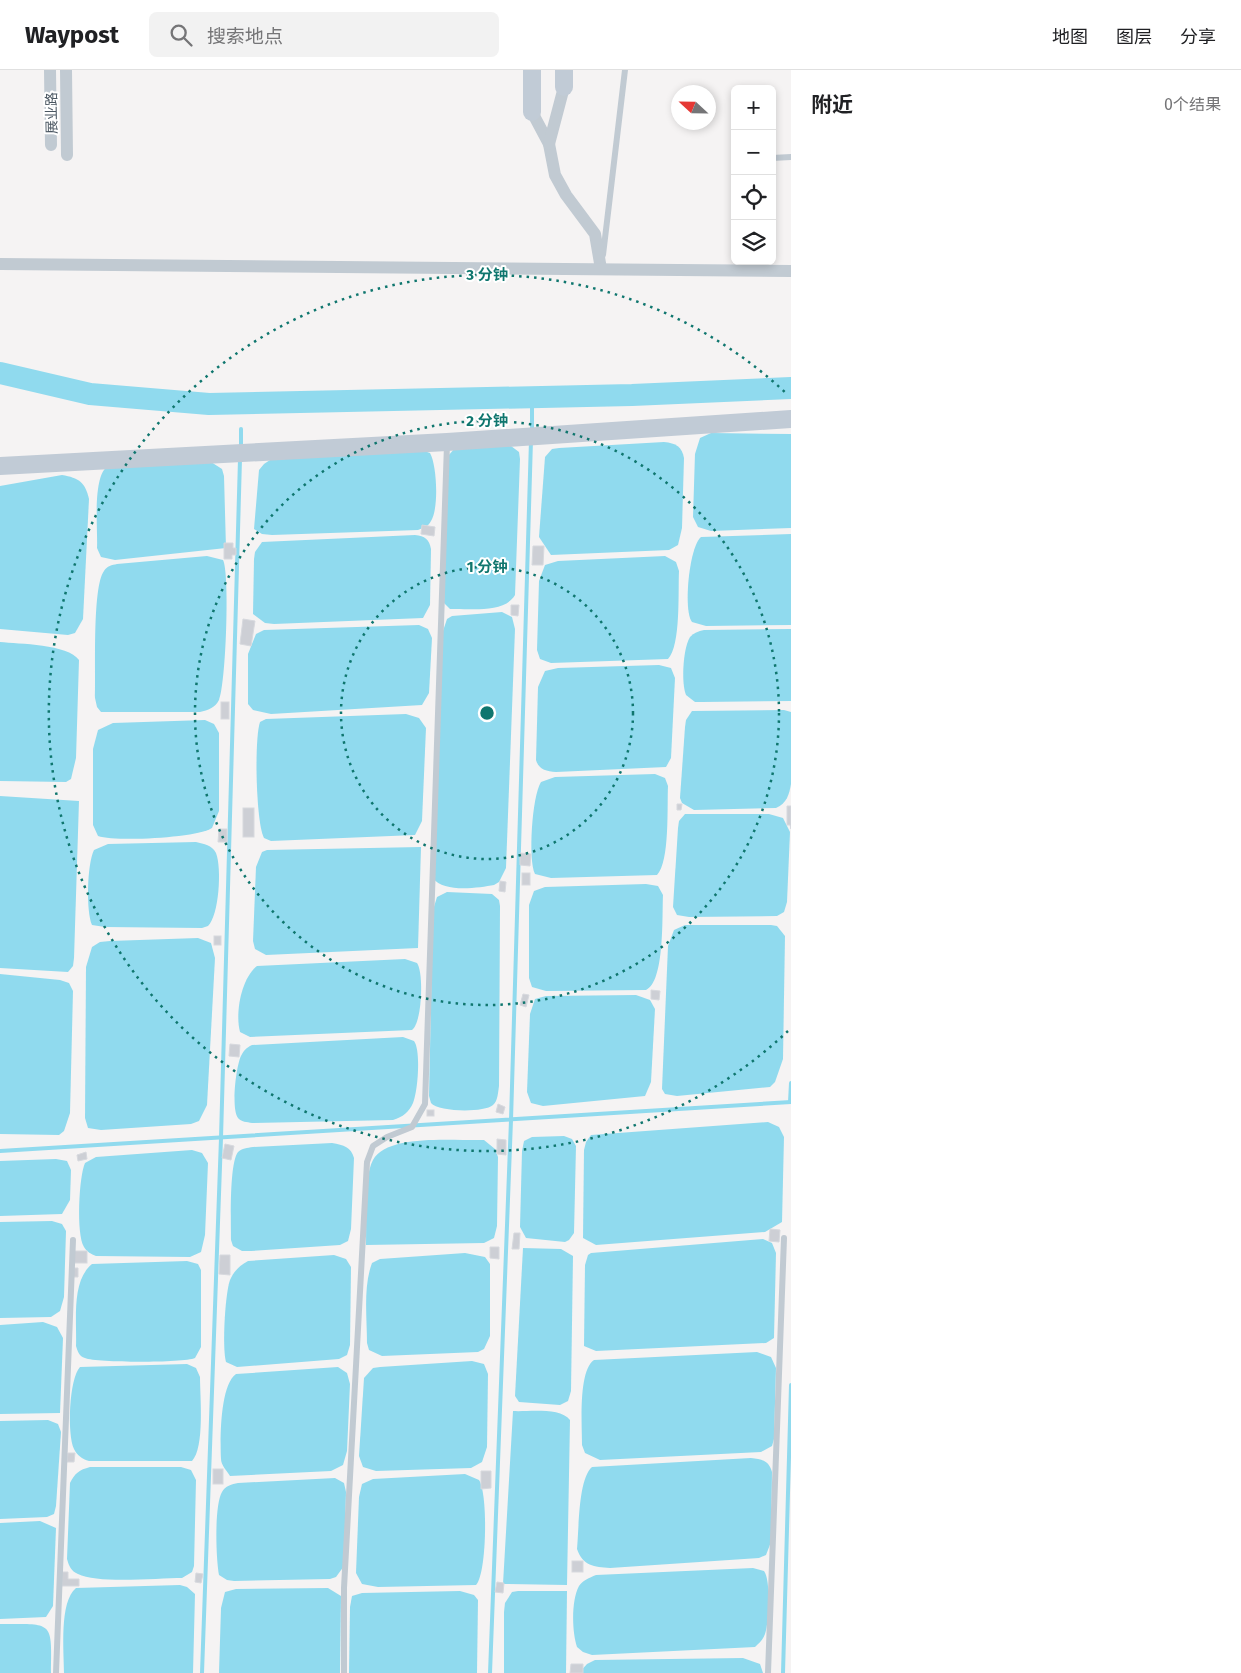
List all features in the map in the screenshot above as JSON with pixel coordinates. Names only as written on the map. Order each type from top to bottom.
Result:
[{"type":"street","points":[[50,70],[51,145]]},
{"type":"street","name":"展业路","points":[[66,70],[67,155]]},
{"type":"street","points":[[532,70],[532,112],[549,144],[555,175],[566,195],[595,234],[601,269]]},
{"type":"street","points":[[549,144],[564,79]]},
{"type":"street","points":[[0,264],[791,270]]},
{"type":"street","points":[[0,466],[447,442],[791,419]]},
{"type":"lane","points":[[601,269],[625,70]]},
{"type":"lane","points":[[776,158],[791,157]]},
{"type":"lane","points":[[344,1673],[344,1588],[367,1162],[374,1146],[387,1137],[412,1127],[425,1104],[447,442]]},
{"type":"lane","points":[[768,1673],[784,1238]]},
{"type":"lane","points":[[56,1673],[73,1240]]},
{"type":"water","points":[[711,433],[791,434],[791,528],[711,531],[698,527],[693,517],[695,454],[700,438]]},
{"type":"water","points":[[664,442],[678,446],[684,458],[682,528],[678,545],[669,550],[551,555],[539,537],[545,457],[552,449]]},
{"type":"water","points":[[511,446],[519,452],[520,459],[515,595],[510,601],[495,608],[450,609],[444,603],[448,456],[455,448]]},
{"type":"water","points":[[415,448],[430,453],[436,477],[434,515],[425,527],[418,530],[272,535],[262,534],[254,529],[259,470],[270,460]]},
{"type":"water","points":[[211,462],[222,469],[224,476],[226,548],[115,560],[101,557],[97,548],[98,492],[103,472],[108,466]]},
{"type":"water","points":[[62,475],[77,479],[85,488],[89,499],[83,619],[75,633],[68,635],[0,629],[0,486]]},
{"type":"water","points":[[791,534],[791,625],[706,626],[692,622],[689,616],[688,605],[689,579],[693,553],[701,537]]},
{"type":"water","points":[[415,535],[426,539],[431,549],[430,605],[423,618],[274,624],[265,623],[253,614],[254,559],[255,552],[262,542]]},
{"type":"water","points":[[207,556],[223,560],[225,569],[227,606],[224,674],[217,703],[211,708],[200,712],[101,712],[97,707],[95,698],[95,632],[100,580],[104,571],[111,565],[117,564]]},
{"type":"water","points":[[665,556],[676,562],[679,571],[677,631],[675,643],[668,659],[551,663],[540,659],[537,650],[539,581],[545,565],[558,561]]},
{"type":"water","points":[[502,612],[512,617],[515,629],[506,868],[499,882],[494,885],[452,888],[438,883],[433,878],[443,631],[447,619],[452,616]]},
{"type":"water","points":[[419,625],[428,629],[432,638],[429,693],[422,705],[271,714],[253,710],[248,704],[248,654],[256,634],[264,630]]},
{"type":"water","points":[[791,629],[791,701],[695,702],[686,695],[683,674],[684,657],[690,637],[695,633],[704,630]]},
{"type":"water","points":[[0,642],[54,648],[65,651],[79,660],[76,758],[71,779],[66,782],[0,781]]},
{"type":"water","points":[[659,665],[671,668],[675,678],[671,758],[666,767],[556,772],[539,766],[536,760],[538,687],[545,671],[558,668]]},
{"type":"water","points":[[784,710],[791,712],[791,784],[783,804],[776,808],[694,810],[682,803],[680,798],[685,727],[686,720],[692,711]]},
{"type":"water","points":[[406,714],[419,718],[426,728],[422,821],[415,835],[271,841],[264,838],[259,816],[257,781],[257,745],[260,722],[266,719]]},
{"type":"water","points":[[205,720],[214,724],[219,733],[219,811],[212,828],[174,837],[121,839],[98,836],[93,825],[93,749],[98,730],[113,723]]},
{"type":"water","points":[[655,774],[665,778],[668,786],[666,846],[661,868],[657,875],[551,878],[535,874],[531,842],[535,800],[541,782],[555,777]]},
{"type":"water","points":[[0,796],[79,801],[74,958],[73,966],[68,972],[0,968]]},
{"type":"water","points":[[685,814],[769,814],[783,818],[790,832],[787,902],[784,912],[777,916],[689,917],[677,915],[673,907],[678,828],[679,821]]},
{"type":"water","points":[[196,842],[212,848],[218,860],[217,902],[212,921],[208,926],[202,928],[105,927],[92,925],[88,888],[94,850],[108,844]]},
{"type":"water","points":[[421,847],[418,948],[266,955],[255,949],[253,941],[256,867],[262,852],[267,850]]},
{"type":"water","points":[[646,884],[658,886],[663,895],[661,947],[657,975],[646,990],[546,991],[532,987],[529,978],[529,905],[534,891],[545,887]]},
{"type":"water","points":[[447,892],[492,894],[499,900],[499,1086],[495,1103],[488,1108],[451,1110],[435,1106],[431,1103],[429,1096],[433,910],[437,897]]},
{"type":"water","points":[[685,925],[771,925],[777,926],[785,936],[783,1059],[775,1082],[770,1087],[677,1096],[665,1094],[662,1089],[668,946],[674,930]]},
{"type":"water","points":[[198,938],[211,943],[215,958],[207,1105],[199,1121],[191,1124],[101,1130],[88,1128],[85,1118],[86,967],[92,947],[100,942],[110,941]]},
{"type":"water","points":[[405,959],[417,963],[421,977],[420,1008],[418,1018],[412,1030],[250,1037],[240,1032],[238,1016],[243,988],[251,972],[257,966]]},
{"type":"water","points":[[0,974],[60,980],[69,983],[73,991],[70,1113],[64,1131],[59,1135],[0,1134]]},
{"type":"water","points":[[636,995],[650,1000],[655,1009],[651,1082],[645,1096],[543,1106],[531,1103],[527,1092],[530,1014],[535,999],[546,996]]},
{"type":"water","points":[[403,1037],[414,1041],[418,1053],[418,1071],[413,1103],[408,1112],[400,1117],[393,1120],[252,1123],[238,1118],[235,1106],[237,1069],[243,1052],[252,1045]]},
{"type":"water","points":[[768,1122],[779,1127],[784,1137],[782,1222],[765,1232],[596,1245],[583,1238],[584,1150],[586,1142],[591,1135]]},
{"type":"water","points":[[564,1136],[572,1139],[576,1146],[574,1233],[565,1242],[526,1238],[520,1227],[522,1151],[524,1141],[532,1137]]},
{"type":"water","points":[[424,1140],[484,1140],[495,1149],[498,1157],[497,1226],[494,1238],[484,1243],[366,1245],[368,1178],[373,1160],[381,1151],[407,1142]]},
{"type":"water","points":[[332,1143],[346,1147],[351,1151],[354,1158],[351,1229],[348,1241],[340,1245],[251,1251],[242,1251],[233,1246],[231,1240],[232,1181],[233,1168],[238,1152],[253,1147]]},
{"type":"water","points":[[192,1150],[202,1153],[208,1163],[205,1235],[201,1252],[190,1257],[96,1256],[86,1250],[82,1240],[79,1218],[81,1180],[85,1163],[96,1157]]},
{"type":"water","points":[[56,1159],[67,1161],[71,1170],[70,1200],[62,1214],[0,1216],[0,1161]]},
{"type":"water","points":[[52,1221],[62,1224],[66,1231],[64,1297],[60,1311],[51,1317],[0,1318],[0,1222]]},
{"type":"water","points":[[763,1239],[772,1243],[776,1253],[774,1338],[766,1343],[596,1351],[584,1346],[585,1265],[588,1255],[591,1253]]},
{"type":"water","points":[[523,1248],[561,1249],[573,1256],[571,1391],[568,1401],[560,1405],[519,1402],[515,1396]]},
{"type":"water","points":[[465,1253],[485,1257],[490,1264],[490,1336],[484,1349],[478,1352],[382,1356],[369,1350],[367,1343],[366,1292],[372,1263],[380,1259]]},
{"type":"water","points":[[334,1255],[346,1259],[351,1267],[350,1345],[347,1355],[339,1359],[237,1367],[226,1362],[225,1308],[230,1280],[237,1269],[248,1261]]},
{"type":"water","points":[[187,1261],[198,1264],[201,1270],[201,1347],[195,1358],[158,1362],[122,1362],[93,1360],[80,1355],[76,1346],[76,1302],[81,1280],[85,1271],[92,1264]]},
{"type":"water","points":[[43,1322],[57,1327],[63,1338],[60,1413],[0,1414],[0,1325]]},
{"type":"water","points":[[757,1352],[771,1357],[776,1368],[774,1439],[772,1446],[761,1452],[600,1460],[585,1453],[582,1445],[583,1386],[585,1375],[594,1360]]},
{"type":"water","points":[[472,1361],[484,1364],[488,1374],[487,1447],[482,1462],[471,1468],[376,1471],[363,1467],[359,1456],[364,1378],[373,1368]]},
{"type":"water","points":[[187,1364],[196,1368],[200,1377],[199,1445],[192,1461],[89,1461],[77,1453],[74,1449],[70,1432],[70,1407],[73,1383],[80,1367]]},
{"type":"water","points":[[338,1367],[347,1373],[350,1384],[347,1451],[343,1465],[331,1471],[230,1476],[221,1461],[221,1427],[227,1389],[236,1374]]},
{"type":"water","points":[[513,1411],[559,1413],[570,1420],[567,1585],[503,1584]]},
{"type":"water","points":[[48,1420],[58,1424],[61,1432],[54,1514],[47,1517],[0,1519],[0,1421]]},
{"type":"water","points":[[751,1458],[765,1461],[772,1472],[771,1542],[766,1555],[759,1558],[610,1568],[590,1564],[579,1555],[577,1549],[582,1493],[587,1473],[592,1467]]},
{"type":"water","points":[[90,1467],[181,1467],[191,1470],[196,1480],[194,1566],[192,1572],[182,1578],[113,1580],[87,1577],[72,1570],[67,1559],[70,1483],[78,1472]]},
{"type":"water","points":[[465,1474],[479,1480],[484,1500],[484,1550],[480,1578],[476,1585],[378,1587],[362,1584],[356,1573],[359,1497],[362,1484],[373,1479]]},
{"type":"water","points":[[335,1478],[344,1483],[346,1492],[344,1566],[336,1577],[330,1579],[234,1581],[227,1580],[219,1575],[217,1520],[219,1499],[225,1488],[238,1483]]},
{"type":"water","points":[[40,1521],[56,1528],[53,1606],[46,1617],[0,1619],[0,1523]]},
{"type":"water","points":[[753,1568],[764,1571],[768,1583],[768,1612],[765,1634],[755,1647],[592,1655],[583,1652],[577,1647],[573,1625],[576,1592],[584,1581],[591,1577],[596,1575]]},
{"type":"water","points":[[180,1585],[187,1587],[195,1594],[193,1673],[64,1673],[63,1640],[65,1615],[67,1604],[76,1588]]},
{"type":"water","points":[[328,1588],[341,1596],[340,1673],[219,1673],[221,1608],[225,1592],[236,1589]]},
{"type":"water","points":[[460,1591],[474,1595],[478,1600],[477,1673],[349,1673],[350,1607],[352,1596],[362,1593]]},
{"type":"water","points":[[567,1591],[566,1673],[504,1673],[505,1603],[512,1592]]},
{"type":"water","points":[[0,1624],[30,1624],[46,1629],[51,1643],[51,1673],[0,1673]]},
{"type":"water","points":[[743,1658],[760,1664],[763,1673],[579,1673],[587,1664],[595,1660]]},
{"type":"building","points":[[422,525],[435,527],[434,536],[421,534]]},
{"type":"building","points":[[224,543],[233,543],[233,548],[236,548],[236,555],[232,555],[232,559],[224,559]]},
{"type":"building","points":[[533,546],[544,546],[543,565],[532,565]]},
{"type":"building","points":[[511,605],[519,605],[518,616],[511,615]]},
{"type":"building","points":[[243,619],[255,621],[251,646],[240,644]]},
{"type":"building","points":[[221,702],[229,702],[229,719],[221,719]]},
{"type":"building","points":[[677,804],[682,804],[681,810],[677,810]]},
{"type":"building","points":[[787,806],[791,806],[791,829],[790,825],[787,825]]},
{"type":"building","points":[[243,808],[254,808],[254,837],[243,837]]},
{"type":"building","points":[[219,829],[227,829],[227,842],[218,842]]},
{"type":"building","points":[[520,853],[531,854],[530,866],[520,865]]},
{"type":"building","points":[[522,873],[530,873],[530,885],[522,885]]},
{"type":"building","points":[[500,881],[506,882],[505,892],[499,891]]},
{"type":"building","points":[[214,936],[221,936],[221,945],[214,945]]},
{"type":"building","points":[[651,990],[660,991],[659,1000],[651,999]]},
{"type":"building","points":[[523,994],[529,995],[526,1007],[520,1005]]},
{"type":"building","points":[[230,1044],[240,1045],[239,1057],[229,1056]]},
{"type":"building","points":[[498,1104],[505,1107],[503,1114],[496,1112]]},
{"type":"building","points":[[427,1110],[434,1110],[434,1116],[427,1116]]},
{"type":"building","points":[[497,1139],[506,1140],[506,1155],[497,1154]]},
{"type":"building","points":[[225,1144],[234,1146],[231,1160],[222,1158]]},
{"type":"building","points":[[86,1152],[87,1159],[78,1161],[77,1155]]},
{"type":"building","points":[[770,1229],[780,1230],[779,1242],[769,1241]]},
{"type":"building","points":[[514,1233],[520,1233],[519,1249],[512,1249]]},
{"type":"building","points":[[490,1247],[499,1247],[499,1259],[490,1258]]},
{"type":"building","points":[[74,1251],[87,1251],[87,1263],[74,1263]]},
{"type":"building","points":[[220,1255],[230,1255],[230,1275],[219,1274]]},
{"type":"building","points":[[74,1268],[78,1268],[78,1277],[73,1277]]},
{"type":"building","points":[[68,1453],[75,1453],[74,1462],[67,1462]]},
{"type":"building","points":[[213,1469],[223,1469],[223,1484],[213,1484]]},
{"type":"building","points":[[481,1471],[491,1471],[491,1488],[481,1489]]},
{"type":"building","points":[[572,1561],[583,1561],[583,1572],[572,1572]]},
{"type":"building","points":[[62,1572],[68,1572],[68,1579],[79,1579],[79,1586],[62,1586]]},
{"type":"building","points":[[196,1573],[203,1574],[201,1583],[195,1582]]},
{"type":"building","points":[[497,1582],[504,1583],[503,1593],[495,1592]]},
{"type":"building","points":[[571,1664],[583,1664],[583,1673],[570,1673]]},
{"type":"waterway","points":[[0,373],[90,394],[209,404],[632,395],[791,388]]},
{"type":"waterway","points":[[532,408],[532,431]]},
{"type":"waterway","points":[[241,429],[241,447]]},
{"type":"waterway","points":[[490,1673],[511,1120],[531,440]]},
{"type":"waterway","points":[[202,1673],[221,1138],[240,459]]},
{"type":"waterway","points":[[790,1102],[791,1083]]},
{"type":"waterway","points":[[0,1151],[791,1102]]},
{"type":"waterway","points":[[783,1673],[791,1385]]}]
